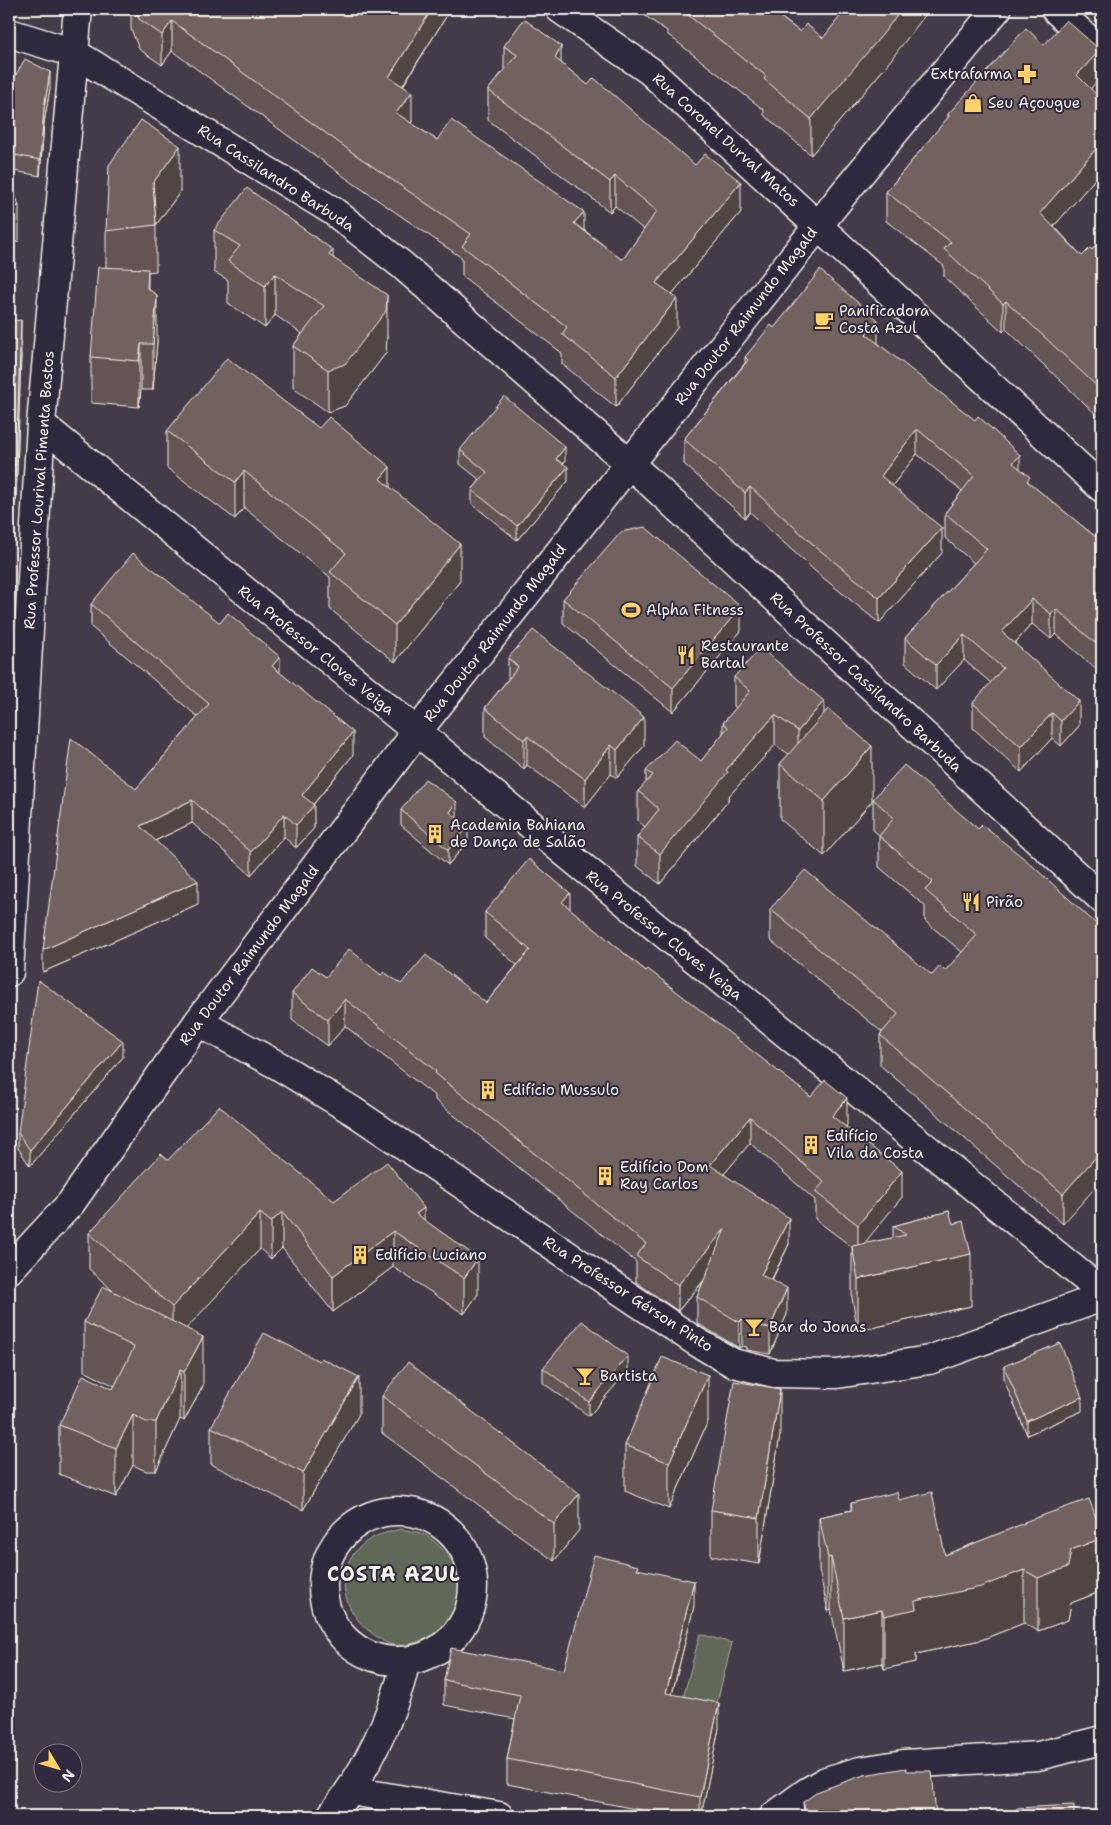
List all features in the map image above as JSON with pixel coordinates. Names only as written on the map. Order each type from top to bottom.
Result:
[{"type":"street","name":"Rua Professor Lourival Pimenta Bastos","points":[[9,972],[42,424],[78,9]]},
{"type":"street","name":"Rua Coronel Durval Matos","points":[[560,9],[650,71],[1102,488]]},
{"type":"street","name":"Rua Doutor Raimundo Magald","points":[[9,1270],[71,1203],[198,1022],[416,733],[818,224],[997,9]]},
{"type":"street","points":[[1055,9],[1102,52]]},
{"type":"street","name":"Rua Cassilandro Barbuda","points":[[9,33],[74,53],[333,211],[402,265],[630,464]]},
{"type":"street","name":"Rua Professor Cloves Veiga","points":[[42,424],[416,733],[1102,1292]]},
{"type":"street","name":"Rua Professor Cassilandro Barbuda","points":[[630,464],[1102,899]]},
{"type":"street","name":"Rua Professor Gérson Pinto","points":[[198,1022],[279,1066],[352,1110],[687,1335],[733,1362],[774,1374],[837,1374],[929,1360],[1102,1296]]},
{"type":"street","points":[[390,1511],[417,1513],[440,1524],[459,1542],[470,1565],[474,1591],[467,1617],[452,1638],[431,1654],[406,1661],[380,1660],[356,1649],[337,1631],[326,1607],[323,1581],[330,1556],[344,1534],[365,1518],[390,1511]]},
{"type":"street","points":[[331,1816],[352,1791],[398,1692],[406,1661]]},
{"type":"street","points":[[789,1811],[826,1781],[860,1771],[904,1764],[1038,1756],[1102,1740]]},
{"type":"street","points":[[352,1791],[499,1816]]},
{"type":"green space","points":[[401,1529],[423,1534],[439,1546],[458,1571],[461,1590],[455,1613],[444,1628],[428,1638],[398,1646],[378,1638],[357,1619],[349,1606],[345,1593],[344,1579],[347,1566],[354,1554],[364,1543],[379,1535]]},
{"type":"green space","points":[[700,1634],[732,1643],[713,1718],[680,1710]]},
{"type":"building","points":[[135,9],[432,9],[389,77],[412,92],[396,113],[437,140],[451,120],[584,212],[574,223],[621,259],[623,259],[657,211],[615,176],[610,182],[488,90],[517,55],[504,46],[524,19],[561,46],[555,58],[588,85],[594,78],[695,165],[705,154],[741,182],[656,283],[677,298],[616,377],[562,334],[567,327],[462,246],[471,234],[353,153],[172,21],[162,35],[139,19]]},
{"type":"building","points":[[680,9],[770,9],[800,32],[806,24],[823,38],[846,9],[902,9],[811,119],[764,79],[766,76]]},
{"type":"building","points":[[1066,20],[1100,50],[1077,75],[1102,100],[1102,142],[1040,213],[1082,256],[1090,248],[1092,250],[1102,238],[1102,391],[1006,301],[1003,304],[944,249],[951,242],[886,192],[949,116],[948,114],[1026,28],[1044,45]]},
{"type":"building","points":[[25,59],[50,72],[44,108],[40,160],[9,154],[9,75],[14,78]]},
{"type":"building","points":[[141,120],[180,146],[153,183],[156,225],[106,231],[109,165]]},
{"type":"building","points":[[9,174],[19,206],[9,208]]},
{"type":"building","points":[[247,188],[333,250],[329,255],[387,295],[386,311],[345,364],[328,370],[293,346],[324,306],[275,274],[265,286],[228,261],[240,246],[214,230]]},
{"type":"building","points":[[98,267],[148,269],[147,288],[157,295],[153,344],[141,344],[139,361],[91,357]]},
{"type":"building","points":[[820,270],[878,320],[866,334],[975,420],[978,416],[1020,455],[1013,463],[1030,477],[1027,481],[1102,542],[1102,649],[1056,609],[1051,614],[1032,599],[1002,632],[1079,701],[1061,721],[1052,713],[1021,747],[973,703],[1003,668],[964,635],[936,665],[905,638],[987,549],[945,513],[974,476],[917,429],[881,476],[942,528],[879,598],[816,547],[750,487],[745,493],[684,439],[748,360],[745,357],[771,325],[774,328]]},
{"type":"building","points":[[21,320],[16,465],[12,465],[9,492],[9,321]]},
{"type":"building","points":[[227,358],[319,428],[329,417],[390,467],[380,479],[460,544],[395,625],[330,572],[346,553],[244,471],[235,482],[167,431]]},
{"type":"building","points":[[504,396],[565,447],[556,459],[568,467],[517,526],[472,490],[487,472],[460,450]]},
{"type":"building","points":[[645,527],[741,607],[673,688],[563,599],[621,532]]},
{"type":"building","points":[[133,553],[220,623],[228,613],[280,657],[272,666],[353,732],[302,795],[314,805],[296,825],[284,814],[251,852],[192,800],[140,826],[198,881],[43,950],[71,738],[136,789],[209,704],[91,604]]},
{"type":"building","points":[[533,630],[644,717],[617,750],[611,745],[585,779],[527,736],[524,740],[485,708],[518,667],[508,658]]},
{"type":"building","points":[[761,648],[824,701],[798,731],[775,715],[726,770],[728,772],[660,854],[637,837],[659,809],[638,791],[653,775],[646,771],[675,740],[701,761],[728,727],[723,723],[750,691],[734,677]]},
{"type":"building","points":[[828,709],[872,746],[824,801],[780,764]]},
{"type":"building","points":[[904,765],[978,829],[982,825],[1026,860],[1102,929],[1102,1150],[1063,1194],[880,1035],[898,1014],[770,909],[805,870],[932,975],[940,966],[945,971],[977,935],[925,890],[933,882],[879,836],[894,818],[873,799]]},
{"type":"building","name":"Academia Bahiana de Dança de Salão","points":[[425,779],[457,802],[450,812],[468,827],[448,850],[401,810]]},
{"type":"building","points":[[529,859],[570,893],[562,902],[646,971],[648,969],[811,1097],[825,1080],[847,1098],[832,1116],[902,1171],[858,1225],[815,1192],[824,1182],[750,1117],[710,1165],[789,1218],[761,1275],[787,1288],[770,1328],[747,1324],[748,1321],[742,1319],[739,1322],[697,1297],[725,1229],[678,1285],[636,1256],[646,1244],[435,1073],[436,1071],[345,999],[328,1020],[292,993],[312,967],[326,977],[349,949],[381,975],[384,972],[401,984],[426,955],[486,1003],[530,950],[485,912]]},
{"type":"building","points":[[38,980],[123,1041],[30,1150],[18,1133]]},
{"type":"building","points":[[219,1106],[334,1201],[387,1162],[424,1208],[416,1214],[478,1258],[464,1278],[393,1231],[333,1276],[282,1212],[271,1222],[260,1213],[172,1307],[89,1233],[161,1154],[168,1160]]},
{"type":"building","points":[[949,1211],[953,1224],[963,1221],[971,1254],[858,1279],[852,1246],[906,1235],[893,1226]]},
{"type":"building","points":[[103,1286],[203,1337],[184,1372],[180,1370],[156,1422],[146,1422],[133,1415],[116,1448],[59,1425],[83,1375],[113,1389],[134,1347],[84,1322]]},
{"type":"building","name":"Bartista","points":[[582,1321],[628,1356],[589,1402],[543,1368]]},
{"type":"building","points":[[264,1333],[319,1361],[321,1358],[359,1377],[303,1473],[211,1427]]},
{"type":"building","points":[[1060,1343],[1082,1397],[1027,1421],[1004,1366]]},
{"type":"building","points":[[662,1357],[708,1375],[669,1463],[625,1445]]},
{"type":"building","points":[[408,1362],[579,1494],[554,1524],[382,1396]]},
{"type":"building","points":[[734,1381],[780,1389],[759,1518],[711,1510]]},
{"type":"building","points":[[897,1492],[899,1500],[932,1492],[945,1555],[1024,1522],[1089,1499],[1102,1533],[1102,1538],[1071,1550],[1068,1567],[1038,1578],[1024,1570],[981,1587],[915,1601],[916,1609],[884,1616],[882,1610],[844,1618],[831,1557],[828,1558],[819,1517],[852,1510],[851,1503]]},
{"type":"building","points":[[594,1555],[638,1566],[637,1569],[694,1581],[666,1693],[719,1703],[700,1797],[507,1759],[520,1695],[444,1680],[451,1648],[564,1670]]},
{"type":"building","points":[[906,1768],[907,1771],[932,1771],[936,1816],[807,1816],[803,1802],[819,1791],[864,1775]]},
{"type":"building","points":[[1074,1805],[1074,1816],[1015,1816],[1017,1808]]},
{"type":"building","points":[[965,1813],[965,1816],[936,1816]]},
{"type":"place","name":"Extrafarma","points":[[1027,74]]},
{"type":"place","name":"Seu Açougue","points":[[973,103]]},
{"type":"place","name":"Panificadora Costa Azul","points":[[824,320]]},
{"type":"place","name":"Alpha Fitness","points":[[631,610]]},
{"type":"place","name":"Restaurante Bartal","points":[[686,655]]},
{"type":"place","name":"Academia Bahiana de Dança de Salão","points":[[435,834]]},
{"type":"place","name":"Pirão","points":[[971,902]]},
{"type":"place","name":"Edifício Mussulo","points":[[488,1090]]},
{"type":"place","name":"Edifício Vila da Costa","points":[[811,1145]]},
{"type":"place","name":"Edifício Dom Ray Carlos","points":[[605,1176]]},
{"type":"place","name":"Edifício Luciano","points":[[360,1255]]},
{"type":"place","name":"Bar do Jonas","points":[[754,1327]]},
{"type":"place","name":"Bartista","points":[[585,1376]]},
{"type":"district","name":"COSTA AZUL","points":[[394,1574]]}]
